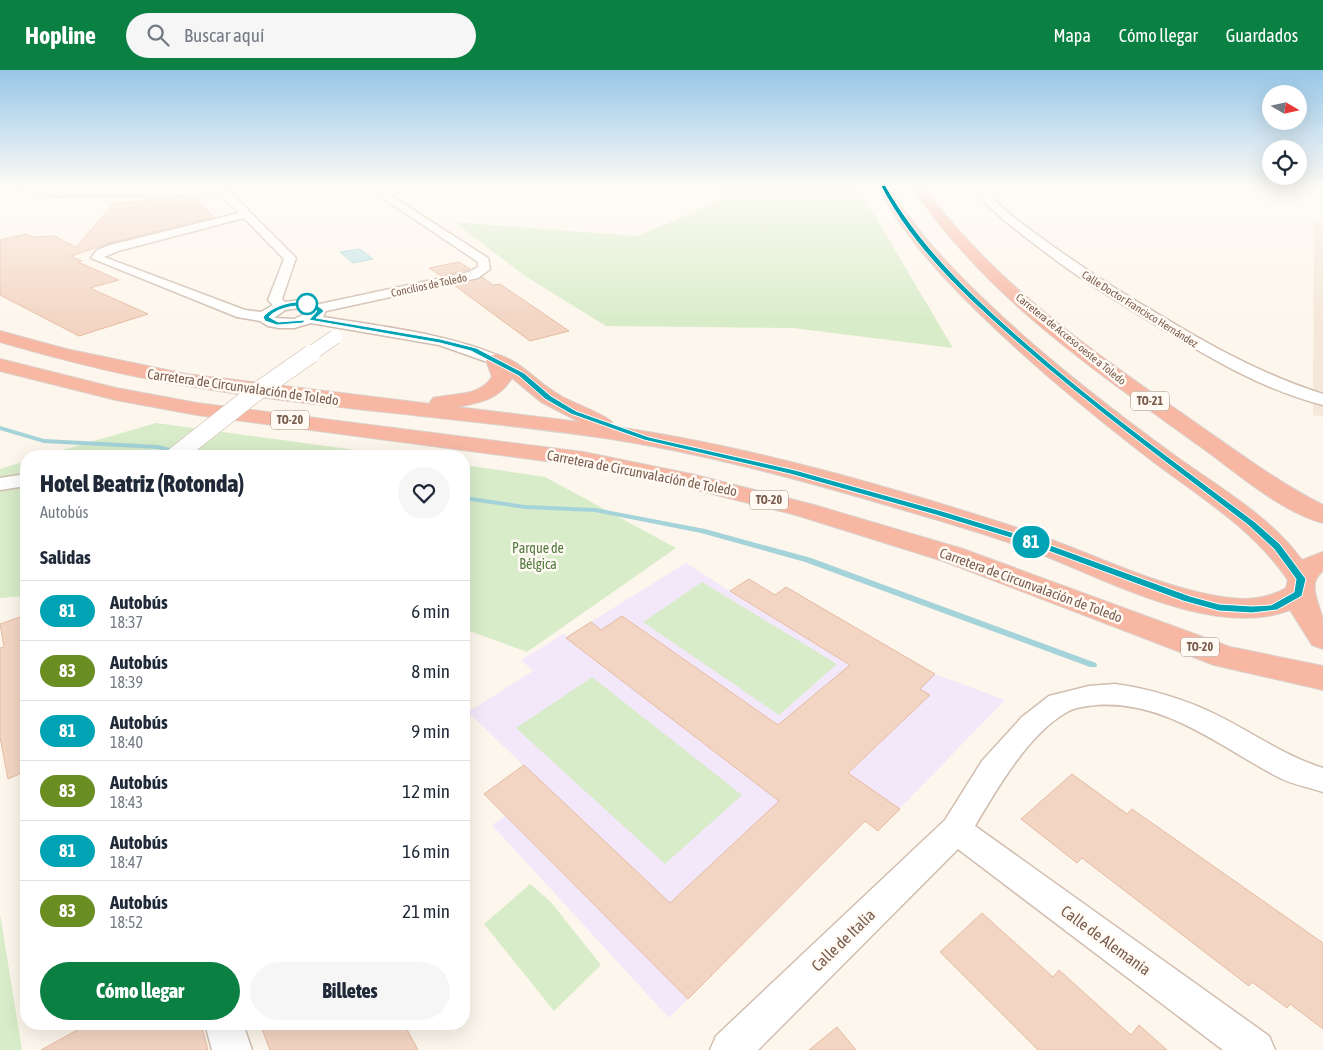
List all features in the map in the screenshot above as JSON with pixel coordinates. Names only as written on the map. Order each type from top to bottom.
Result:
[{"type":"highway","name":"TO-21","points":[[912,232],[947,273],[992,317],[1092,403],[1252,524],[1277,546],[1300,586]]},
{"type":"highway","name":"Carretera de Acceso oeste a Toledo","points":[[952,232],[967,250],[1016,296],[1139,393],[1283,493],[1323,515]]},
{"type":"highway","name":"Carretera de Circunvalación de Toledo","points":[[0,336],[69,357],[128,371],[208,385],[504,419],[647,438],[774,468],[913,505],[1028,540],[1179,596],[1219,607],[1252,610],[1273,608],[1300,586],[1316,563],[1323,560]]},
{"type":"highway","points":[[292,395],[351,395],[447,402],[467,399],[494,388],[500,383],[502,377],[496,360]]},
{"type":"highway","points":[[496,360],[521,374],[548,398],[573,412],[647,438]]},
{"type":"highway","name":"Carretera de Circunvalación de Toledo","points":[[0,365],[90,389],[197,409],[582,459],[700,483],[805,510],[952,555],[1225,657],[1323,678]]},
{"type":"highway","points":[[1300,586],[1305,613],[1323,638]]},
{"type":"street","points":[[178,232],[114,248],[101,253],[97,258],[242,314],[266,317],[267,320],[277,324],[294,323],[315,314],[440,341],[473,350],[496,360]]},
{"type":"street","points":[[264,232],[290,258],[275,300],[282,306]]},
{"type":"street","name":"Concilios de Toledo","points":[[315,314],[472,275],[484,268],[484,261],[440,232]]},
{"type":"street","name":"Calle Doctor Francisco Hernández","points":[[1027,232],[1111,292],[1182,335],[1255,375],[1323,400]]},
{"type":"street","points":[[266,317],[271,311],[282,306],[308,304],[315,314]]},
{"type":"street","points":[[182,450],[251,396],[335,336]]},
{"type":"street","points":[[0,484],[20,481]]},
{"type":"street","name":"Calle de Italia","points":[[730,1050],[956,830],[992,770],[1032,725],[1060,703],[1089,696],[1115,694],[1159,702],[1206,722],[1289,768],[1323,780]]},
{"type":"street","name":"Calle de Alemania","points":[[956,830],[1255,1050]]},
{"type":"street","points":[[226,1030],[232,1050]]},
{"type":"shaded area","points":[[1314,232],[1323,232],[1323,417],[1313,415]]},
{"type":"shaded area","points":[[686,563],[730,591],[749,579],[775,595],[786,587],[935,674],[1005,700],[878,831],[837,800],[812,824],[840,846],[669,1018],[492,825],[509,813],[498,801],[484,794],[523,765],[470,714],[470,711],[533,671],[521,660],[565,633],[566,637]]},
{"type":"green space","points":[[467,232],[581,232],[637,236],[647,232],[884,232],[953,348],[793,328],[606,326],[525,276]]},
{"type":"green space","points":[[156,423],[355,450],[63,450]]},
{"type":"green space","points":[[20,463],[20,596],[0,598],[0,469]]},
{"type":"green space","name":"Parque de Bélgica","points":[[470,466],[545,477],[676,548],[527,652],[470,631]]},
{"type":"green space","points":[[702,582],[837,664],[779,715],[643,622]]},
{"type":"green space","points":[[592,677],[742,795],[665,864],[516,728]]},
{"type":"green space","points":[[530,884],[550,901],[601,965],[554,1011],[484,924]]},
{"type":"green space","points":[[0,914],[22,1050],[0,1050]]},
{"type":"water","points":[[360,249],[373,259],[353,263],[340,252]]},
{"type":"building","points":[[89,232],[155,232],[110,243],[71,256],[82,261],[78,262],[119,280],[90,288],[148,314],[79,336],[0,295],[0,240],[26,234],[33,237],[54,236],[76,247]]},
{"type":"building","points":[[459,262],[470,269],[441,276],[429,268]]},
{"type":"building","points":[[482,277],[493,285],[500,284],[569,331],[530,341],[454,285]]},
{"type":"building","points":[[749,579],[775,595],[786,587],[935,674],[920,689],[930,695],[848,773],[900,809],[878,831],[865,821],[688,999],[484,794],[524,765],[670,903],[779,801],[566,638],[591,622],[601,630],[622,616],[778,725],[850,665],[730,591]]},
{"type":"building","points":[[20,617],[20,774],[8,779],[0,737],[0,648],[4,647],[0,624]]},
{"type":"building","points":[[1072,774],[1127,814],[1132,809],[1323,943],[1323,1029],[1290,1004],[1287,1008],[1252,982],[1249,986],[1082,858],[1077,863],[1021,819]]},
{"type":"building","points":[[982,913],[1053,977],[1059,970],[1131,1035],[1139,1025],[1167,1050],[1038,1050],[940,952]]},
{"type":"building","points":[[837,1027],[856,1050],[809,1050]]},
{"type":"building","points":[[77,1030],[203,1030],[208,1050],[41,1050]]},
{"type":"building","points":[[262,1030],[407,1030],[418,1050],[270,1050]]},
{"type":"waterway","points":[[0,428],[44,441],[158,447],[171,450]]},
{"type":"waterway","points":[[470,499],[525,507],[595,510],[702,531],[808,560],[1093,665]]},
{"type":"bus line","name":"81","points":[[303,322],[277,324],[267,320],[266,317],[271,311],[282,306],[308,304],[320,308],[320,314],[311,319],[440,341],[473,350],[487,355],[521,374],[548,398],[573,412],[647,438],[792,472],[939,513],[1028,540],[1187,599],[1219,607],[1252,610],[1273,608],[1299,593],[1301,579],[1277,546],[1252,524],[1139,440],[1040,360],[947,273],[912,232]]}]
